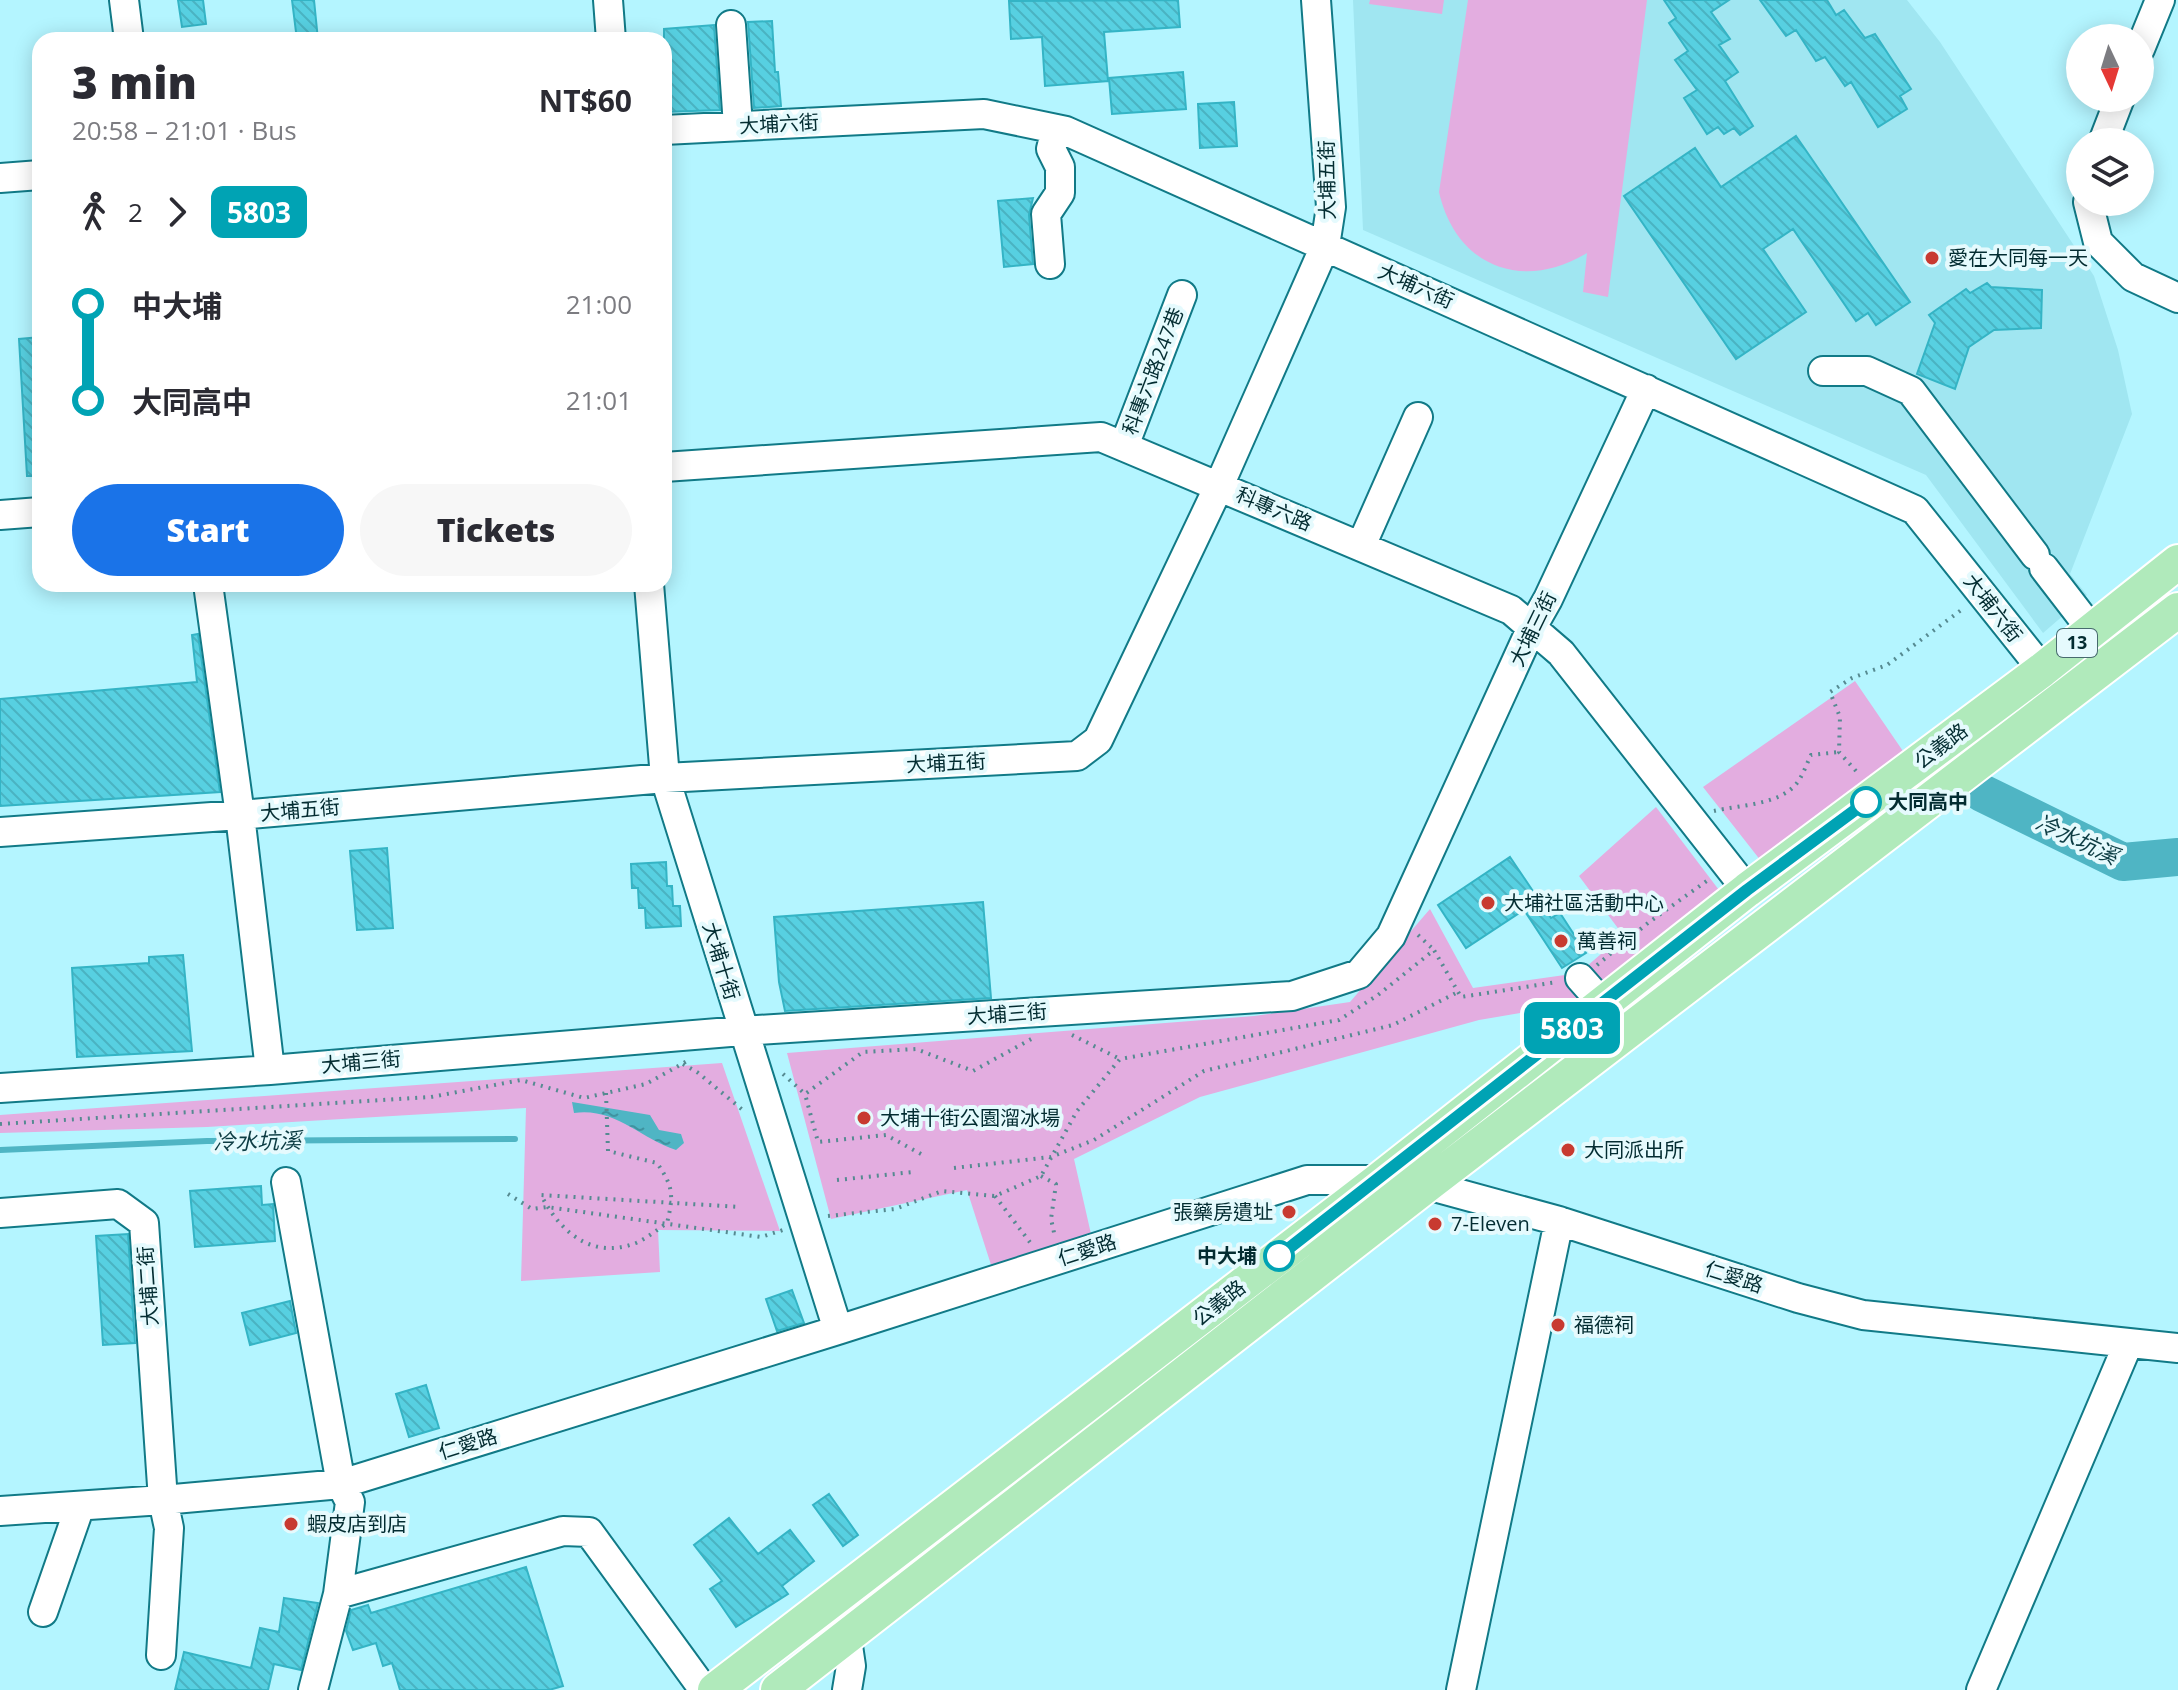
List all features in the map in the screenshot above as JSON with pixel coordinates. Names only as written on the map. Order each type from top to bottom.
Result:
[{"type":"main road","name":"公義路","points":[[715,1690],[1379,1180],[1747,890],[2042,670],[2178,562]]},
{"type":"main road","name":"公義路","points":[[778,1690],[1427,1185],[2178,610]]},
{"type":"street","points":[[124,0],[128,32]]},
{"type":"street","points":[[608,0],[610,32]]},
{"type":"street","name":"大埔五街","points":[[0,832],[240,815],[665,778],[1077,756],[1098,740],[1219,486],[1325,246],[1331,207],[1316,0]]},
{"type":"street","points":[[2150,24],[2160,0]]},
{"type":"street","points":[[2172,0],[2178,3]]},
{"type":"street","points":[[731,25],[738,126]]},
{"type":"street","name":"大埔六街","points":[[672,130],[984,114],[1056,129],[1915,510],[2065,698]]},
{"type":"street","points":[[1050,264],[1046,214],[1060,193],[1060,167],[1051,149],[1056,129]]},
{"type":"street","points":[[0,178],[32,176]]},
{"type":"street","points":[[2092,216],[2098,242],[2133,277],[2178,298]]},
{"type":"street","name":"科專六路247巷","points":[[1124,446],[1182,295]]},
{"type":"street","points":[[1823,371],[1867,371],[1911,391],[2114,660]]},
{"type":"street","name":"大埔三街","points":[[0,1088],[270,1070],[742,1031],[1292,996],[1359,974],[1391,936],[1531,629],[1646,389]]},
{"type":"street","points":[[1361,546],[1418,417]]},
{"type":"street","name":"科專六路","points":[[672,466],[1101,437],[1124,446],[1511,610],[1561,653],[1747,890]]},
{"type":"street","points":[[0,515],[32,513]]},
{"type":"street","points":[[209,592],[240,815],[270,1070]]},
{"type":"street","name":"大埔十街","points":[[650,592],[665,778],[838,1330]]},
{"type":"street","points":[[1580,978],[1603,1004]]},
{"type":"street","name":"仁愛路","points":[[0,1511],[341,1484],[1307,1180],[1379,1180],[1427,1185],[1559,1221],[1798,1298],[1863,1315],[2178,1348]]},
{"type":"street","points":[[286,1182],[341,1484],[350,1502],[338,1594],[313,1690]]},
{"type":"street","name":"大埔二街","points":[[0,1213],[118,1204],[144,1223],[163,1500],[169,1528],[161,1655]]},
{"type":"street","points":[[1461,1690],[1559,1221]]},
{"type":"street","points":[[1981,1690],[2128,1344]]},
{"type":"street","points":[[43,1612],[80,1506]]},
{"type":"street","points":[[338,1594],[563,1531],[589,1532],[704,1690]]},
{"type":"street","points":[[847,1639],[851,1666],[847,1690]]},
{"type":"path","points":[[1856,771],[1839,752],[1840,717],[1830,692],[1852,678],[1887,665],[1964,608]]},
{"type":"path","points":[[1713,812],[1741,804],[1764,803],[1796,785],[1811,755],[1839,752]]},
{"type":"path","points":[[1059,1035],[1071,1035],[1120,1059],[1269,1030],[1339,1020],[1378,995],[1434,950],[1461,997],[1580,978],[1708,880]]},
{"type":"path","points":[[954,1168],[1051,1157],[1094,1140],[1204,1071],[1393,1025],[1458,992]]},
{"type":"path","points":[[805,1094],[863,1052],[916,1049],[973,1071],[1037,1036]]},
{"type":"path","points":[[0,1124],[431,1097],[521,1080],[584,1098],[646,1084],[693,1057]]},
{"type":"path","points":[[821,1216],[895,1209],[942,1191],[995,1196],[1041,1176],[1077,1111],[1120,1059]]},
{"type":"path","points":[[683,1064],[753,1118]]},
{"type":"path","points":[[779,1072],[790,1078],[805,1094],[818,1142]]},
{"type":"path","points":[[606,1093],[608,1151],[657,1163],[671,1182],[672,1203],[667,1223],[639,1242],[620,1248],[586,1244],[562,1228],[541,1195],[672,1203],[741,1207]]},
{"type":"path","points":[[809,1143],[886,1135],[921,1154]]},
{"type":"path","points":[[837,1180],[913,1172]]},
{"type":"path","points":[[1041,1176],[1056,1184],[1051,1219],[1057,1247]]},
{"type":"path","points":[[508,1194],[532,1209],[547,1207],[761,1237],[789,1227]]},
{"type":"path","points":[[995,1196],[1039,1254]]},
{"type":"shaded area","points":[[1353,0],[1907,0],[1940,42],[2094,276],[2118,350],[2132,414],[2070,574],[2087,595],[2043,633],[1926,475],[1363,230]]},
{"type":"shaded area","points":[[1370,0],[1444,0],[1442,14],[1369,4]]},
{"type":"shaded area","points":[[1468,0],[1647,0],[1608,297],[1583,292],[1587,253],[1563,265],[1517,271],[1495,265],[1476,255],[1460,239],[1448,218],[1439,192]]},
{"type":"shaded area","points":[[1855,681],[1907,757],[1761,861],[1703,787]]},
{"type":"shaded area","points":[[1656,807],[1722,894],[1580,1003],[1479,1020],[1200,1097],[1074,1159],[1091,1234],[993,1271],[967,1190],[831,1219],[787,1053],[1254,1016],[1350,1002],[1430,909],[1473,988],[1579,973],[1623,935],[1579,876]]},
{"type":"shaded area","points":[[722,1063],[780,1231],[658,1230],[660,1272],[521,1281],[526,1108],[207,1127],[0,1133],[0,1115]]},
{"type":"water","points":[[572,1102],[650,1115],[659,1130],[681,1134],[684,1143],[676,1150],[614,1119],[588,1112],[574,1113]]},
{"type":"building","points":[[178,0],[203,0],[206,24],[182,27]]},
{"type":"building","points":[[292,0],[314,0],[317,32],[296,32]]},
{"type":"building","points":[[1178,0],[1180,27],[1104,32],[1108,81],[1045,86],[1042,37],[1011,39],[1009,1]]},
{"type":"building","points":[[1664,0],[1729,0],[1711,12],[1730,39],[1719,45],[1738,72],[1725,81],[1753,126],[1740,135],[1734,128],[1724,134],[1718,127],[1707,134],[1684,98],[1697,90],[1675,60],[1688,51],[1669,23],[1676,18]]},
{"type":"building","points":[[1760,0],[1827,0],[1836,15],[1844,10],[1865,38],[1875,34],[1911,89],[1900,96],[1907,109],[1878,127],[1851,82],[1845,86],[1825,57],[1816,61],[1796,30],[1786,36]]},
{"type":"building","points":[[772,21],[781,106],[754,108],[748,22]]},
{"type":"building","points":[[714,25],[720,110],[672,112],[672,32],[664,32],[664,29]]},
{"type":"building","points":[[1183,72],[1186,109],[1112,114],[1109,78]]},
{"type":"building","points":[[1234,102],[1237,146],[1200,148],[1198,104]]},
{"type":"building","points":[[1796,136],[1910,302],[1876,325],[1868,313],[1856,321],[1793,229],[1763,249],[1806,312],[1736,359],[1624,196],[1695,148],[1721,187]]},
{"type":"building","points":[[1033,198],[1029,215],[1033,264],[1004,267],[998,201]]},
{"type":"building","points":[[1987,283],[1991,287],[2042,290],[2041,328],[1994,330],[1969,347],[1955,389],[1917,374],[1935,323],[1929,315],[1966,289],[1970,293]]},
{"type":"building","points":[[32,338],[32,476],[27,476],[19,339]]},
{"type":"building","points":[[198,634],[220,792],[0,806],[0,699],[197,682],[192,635]]},
{"type":"building","points":[[387,848],[393,928],[357,930],[350,851]]},
{"type":"building","name":"大埔社區活動中心","points":[[1510,857],[1551,918],[1560,913],[1586,953],[1562,968],[1524,910],[1466,948],[1438,905]]},
{"type":"building","points":[[666,862],[667,886],[672,886],[673,906],[680,906],[681,926],[646,928],[645,908],[639,908],[638,888],[632,888],[631,864]]},
{"type":"building","points":[[983,902],[991,998],[785,1011],[779,982],[774,917]]},
{"type":"building","points":[[183,955],[192,1051],[77,1057],[72,968],[149,963],[149,957]]},
{"type":"building","points":[[261,1186],[262,1205],[273,1204],[275,1241],[195,1247],[190,1191]]},
{"type":"building","points":[[128,1234],[135,1343],[103,1345],[96,1236]]},
{"type":"building","points":[[792,1290],[804,1323],[777,1331],[766,1299]]},
{"type":"building","points":[[290,1301],[296,1333],[250,1345],[242,1313]]},
{"type":"building","points":[[426,1385],[439,1428],[409,1437],[396,1394]]},
{"type":"building","points":[[829,1494],[858,1535],[843,1546],[813,1505]]},
{"type":"building","points":[[729,1518],[758,1554],[790,1530],[814,1561],[782,1586],[788,1594],[736,1627],[710,1589],[722,1581],[694,1545]]},
{"type":"building","points":[[526,1567],[563,1686],[549,1690],[400,1690],[392,1663],[383,1666],[376,1643],[353,1650],[346,1631],[351,1610],[368,1605],[371,1613]]},
{"type":"building","points":[[284,1598],[318,1603],[301,1670],[274,1664],[268,1690],[175,1690],[184,1652],[251,1668],[260,1628],[279,1632]]},
{"type":"waterway","name":"冷水坑溪","points":[[1982,793],[2123,862],[2178,857]]},
{"type":"waterway","name":"冷水坑溪","points":[[0,1150],[207,1141],[515,1139]]},
{"type":"bus line","name":"5803","points":[[1279,1256],[1747,890],[1866,802]]},
{"type":"place","name":"愛在大同每一天","points":[[1932,258]]},
{"type":"place","name":"大同高中","points":[[1866,802]]},
{"type":"place","name":"大埔社區活動中心","points":[[1488,903]]},
{"type":"place","name":"萬善祠","points":[[1561,941]]},
{"type":"place","name":"大埔十街公園溜冰場","points":[[864,1118]]},
{"type":"place","name":"大同派出所","points":[[1568,1150]]},
{"type":"place","name":"張藥房遺址","points":[[1289,1212]]},
{"type":"place","name":"7-Eleven","points":[[1435,1224]]},
{"type":"place","name":"中大埔","points":[[1279,1256]]},
{"type":"place","name":"福德祠","points":[[1558,1325]]},
{"type":"place","name":"蝦皮店到店","points":[[291,1524]]}]
